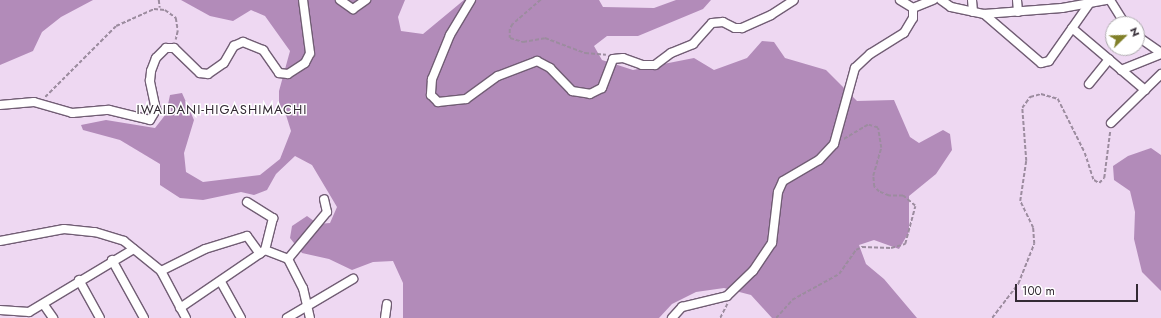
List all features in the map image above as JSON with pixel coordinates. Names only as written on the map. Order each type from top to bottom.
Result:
[{"type":"street","points":[[0,105],[40,103],[72,113],[109,110],[150,120],[156,110],[150,81],[151,71],[160,53],[174,48],[200,73],[208,74],[224,63],[234,46],[243,42],[264,50],[279,73],[288,74],[305,63],[310,53],[303,0]]},
{"type":"street","points":[[340,0],[353,9],[366,0]]},
{"type":"street","points":[[471,0],[450,35],[432,79],[431,95],[438,102],[466,99],[498,76],[537,61],[550,68],[572,90],[590,94],[602,88],[613,59],[623,58],[642,65],[655,65],[671,53],[693,44],[712,23],[723,22],[735,28],[742,28],[771,15],[794,0]]},
{"type":"street","points":[[900,0],[913,8]]},
{"type":"street","points":[[913,8],[933,0]]},
{"type":"street","points":[[941,0],[952,7],[984,14],[1018,12],[1062,4],[1090,4],[1107,0]]},
{"type":"street","points":[[972,0],[973,12]]},
{"type":"street","points":[[1017,0],[1018,12]]},
{"type":"street","points":[[1110,0],[1120,16]]},
{"type":"street","points":[[984,14],[1041,63],[1049,61],[1090,4]]},
{"type":"street","points":[[672,318],[682,307],[727,296],[753,271],[772,243],[778,192],[783,181],[819,160],[834,144],[855,68],[870,54],[904,33],[913,18],[913,8]]},
{"type":"street","points":[[1072,28],[1145,90]]},
{"type":"street","points":[[1145,42],[1161,54]]},
{"type":"street","points":[[1121,70],[1161,54]]},
{"type":"street","points":[[1088,84],[1109,59]]},
{"type":"street","points":[[1111,123],[1161,74]]},
{"type":"street","points":[[288,259],[327,212],[324,199]]},
{"type":"street","points":[[180,308],[221,282],[262,252],[273,218],[248,202]]},
{"type":"street","points":[[0,241],[64,229],[96,232],[124,241],[161,271],[186,318]]},
{"type":"street","points":[[161,271],[206,248],[247,236],[262,252],[288,259],[303,288],[306,307],[310,318]]},
{"type":"street","points":[[0,310],[24,313],[44,305],[79,280],[112,260],[134,249]]},
{"type":"street","points":[[112,260],[144,318]]},
{"type":"street","points":[[287,318],[353,279]]},
{"type":"street","points":[[79,280],[100,318]]},
{"type":"street","points":[[221,282],[241,318]]},
{"type":"street","points":[[385,318],[387,304]]},
{"type":"street","points":[[44,305],[53,318]]},
{"type":"path","points":[[159,0],[160,9]]},
{"type":"path","points":[[541,0],[513,24],[510,29],[510,38],[523,42],[545,38],[613,59]]},
{"type":"path","points":[[40,103],[116,26],[160,9],[171,13],[178,23],[174,48]]},
{"type":"path","points":[[992,318],[1018,284],[1034,244],[1033,228],[1020,201],[1026,161],[1022,108],[1030,97],[1041,94],[1058,100],[1085,153],[1094,180],[1099,183],[1104,178],[1111,123]]},
{"type":"path","points":[[776,318],[792,300],[839,274],[856,250],[862,247],[891,248],[905,244],[916,212],[911,200],[879,192],[874,186],[873,176],[881,148],[878,128],[868,125],[849,139],[834,144]]},
{"type":"path","points":[[720,318],[729,301],[727,296]]},
{"type":"shaded area","points":[[0,0],[93,0],[61,17],[42,32],[33,51],[0,65]]},
{"type":"shaded area","points":[[181,0],[405,0],[398,17],[401,31],[423,34],[464,0],[599,0],[603,7],[654,8],[676,0],[711,0],[703,9],[638,36],[607,36],[594,46],[602,60],[633,70],[694,58],[714,70],[747,58],[762,41],[774,42],[785,58],[826,70],[857,101],[894,100],[910,137],[919,143],[943,130],[950,134],[952,150],[936,174],[909,196],[909,232],[899,249],[874,240],[859,245],[866,264],[884,279],[917,318],[772,318],[751,295],[724,288],[696,292],[672,304],[659,318],[403,318],[403,283],[393,261],[373,262],[352,270],[329,259],[302,253],[290,238],[292,226],[307,216],[318,224],[330,223],[337,207],[312,165],[295,156],[276,174],[267,190],[254,195],[241,192],[203,200],[180,198],[160,185],[160,164],[120,140],[83,130],[81,125],[106,120],[155,128],[166,114],[170,95],[182,93],[194,120],[184,153],[186,172],[203,182],[260,175],[280,159],[291,131],[286,115],[279,105],[279,91],[290,51],[265,16],[251,10],[233,21],[210,16]]},
{"type":"shaded area","points":[[1151,148],[1161,155],[1161,291],[1142,272],[1134,239],[1135,212],[1130,191],[1114,180],[1113,166],[1128,156]]},
{"type":"district","name":"IWAIDANI-HIGASHIMACHI","points":[[222,110]]}]
